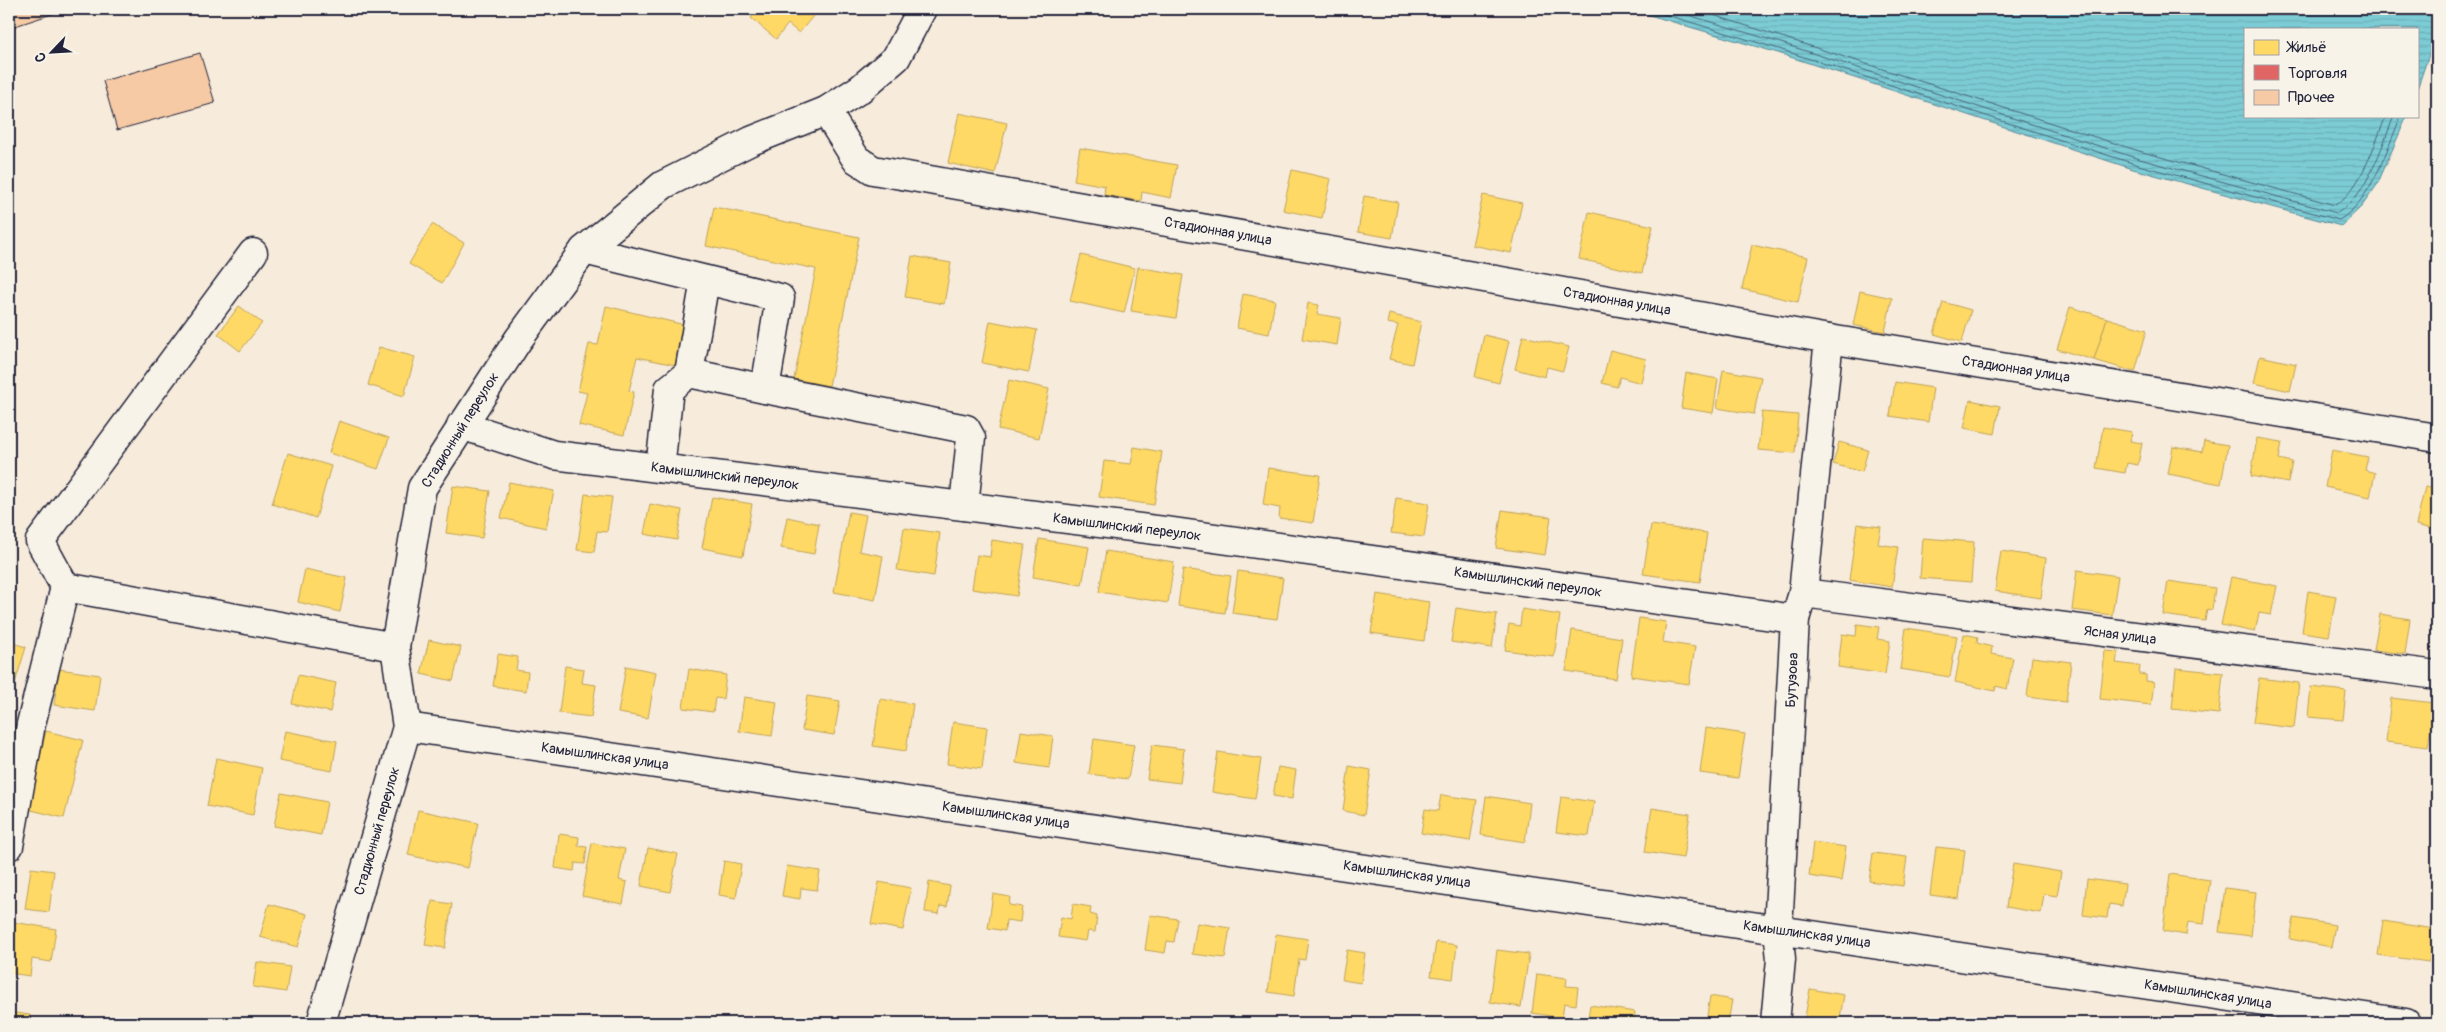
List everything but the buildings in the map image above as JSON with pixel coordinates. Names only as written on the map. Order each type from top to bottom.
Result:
[{"type":"street","name":"Стадионный переулок","points":[[321,1023],[407,726],[394,647],[422,488],[461,425],[518,340],[584,250],[663,185],[750,141],[826,111],[860,89],[896,58],[922,9]]},
{"type":"street","name":"Стадионная улица","points":[[826,111],[856,160],[873,170],[1828,339],[2437,438]]},
{"type":"street","points":[[584,250],[780,298],[765,389]]},
{"type":"street","points":[[9,846],[31,724],[65,587],[40,541],[253,252]]},
{"type":"street","points":[[660,468],[668,389],[689,373],[706,280]]},
{"type":"street","name":"Бутузова","points":[[1776,1023],[1782,960],[1778,929],[1795,619],[1804,594],[1828,339]]},
{"type":"street","points":[[689,373],[966,429],[971,438],[964,506]]},
{"type":"street","name":"Камышлинский переулок","points":[[461,425],[554,455],[1172,532],[1795,619]]},
{"type":"street","points":[[65,587],[394,647]]},
{"type":"street","name":"Ясная улица","points":[[1804,594],[2437,675]]},
{"type":"street","name":"Камышлинская улица","points":[[407,726],[2406,1023]]},
{"type":"water","points":[[1629,9],[2437,9],[2437,31],[2418,86],[2418,28],[2244,28],[2244,118],[2406,118],[2377,185],[2362,206],[2341,226],[2133,169],[1778,53]]}]
